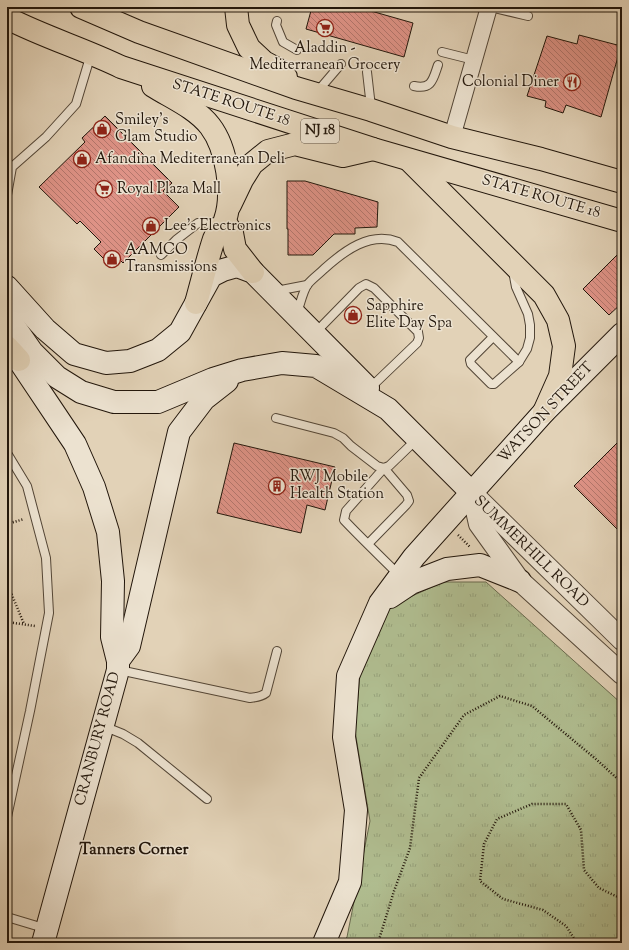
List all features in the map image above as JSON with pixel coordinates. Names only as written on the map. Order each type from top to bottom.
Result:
[{"type":"highway","name":"NJ 18","points":[[81,7],[139,32],[305,91],[371,110],[452,137],[541,159],[622,182]]},
{"type":"highway","points":[[236,7],[238,25],[249,48],[264,62],[281,71],[305,91]]},
{"type":"highway","name":"STATE ROUTE 18","points":[[7,18],[121,67],[373,149],[622,221]]},
{"type":"highway","points":[[121,67],[193,110],[210,126],[220,142],[228,169],[227,215],[235,249],[253,272]]},
{"type":"highway","points":[[196,303],[215,236],[227,215],[242,180],[252,164],[268,151],[295,144],[343,156],[373,149]]},
{"type":"highway","points":[[406,158],[544,295],[558,320],[564,346],[560,376],[544,412]]},
{"type":"main road","points":[[7,287],[45,329],[74,354],[106,363],[130,361],[158,350],[180,332],[212,276],[223,270],[237,266],[253,272],[314,334],[366,392]]},
{"type":"main road","points":[[7,316],[32,352],[57,377],[81,392],[114,402],[158,402],[213,379],[242,370],[282,363],[316,366],[366,392],[388,409],[472,493],[414,557],[380,602],[348,676],[344,737],[356,810],[350,882],[324,943]]},
{"type":"main road","name":"WATSON STREET","points":[[472,493],[544,412],[621,337]]},
{"type":"main road","name":"CRANBURY ROAD","points":[[11,350],[76,444],[94,487],[108,532],[113,581],[112,637],[118,665],[103,726],[45,936]]},
{"type":"main road","points":[[118,665],[129,646],[179,432],[204,399],[242,370]]},
{"type":"main road","points":[[380,602],[412,583],[447,569],[480,565],[520,581]]},
{"type":"street","points":[[452,137],[490,7]]},
{"type":"street","name":"SUMMERHILL ROAD","points":[[472,493],[479,524],[520,581],[622,674]]},
{"type":"street","name":"SUMMERHILL ROAD","points":[[472,493],[622,640]]},
{"type":"lane","points":[[490,7],[528,16]]},
{"type":"lane","points":[[277,21],[276,25],[283,42],[297,50]]},
{"type":"lane","points":[[442,52],[474,60]]},
{"type":"lane","points":[[7,195],[12,168],[46,137],[76,104],[91,53]]},
{"type":"lane","points":[[305,91],[341,64]]},
{"type":"lane","points":[[414,86],[420,87],[432,83],[438,65]]},
{"type":"lane","points":[[367,72],[371,110]]},
{"type":"lane","points":[[161,255],[176,240],[198,223],[227,215]]},
{"type":"lane","points":[[296,316],[307,285],[331,263],[349,248],[369,240],[388,238],[398,242],[519,362]]},
{"type":"lane","points":[[493,337],[470,360],[471,364],[491,384],[498,382],[519,362],[527,349],[530,338],[528,314],[516,287],[512,262]]},
{"type":"lane","points":[[314,334],[359,288],[366,284],[374,288],[413,326],[418,332],[419,338],[416,343],[366,392]]},
{"type":"lane","points":[[273,292],[307,285]]},
{"type":"lane","points":[[276,418],[334,433],[343,438],[377,466],[384,468],[407,495],[409,501],[368,544]]},
{"type":"lane","points":[[400,576],[344,520],[346,511],[384,468],[389,466],[417,438]]},
{"type":"lane","points":[[7,453],[28,486],[46,558],[48,613],[30,711],[7,817]]},
{"type":"lane","points":[[118,665],[250,698],[263,696],[266,693],[277,650]]},
{"type":"lane","points":[[103,726],[123,734],[138,743],[207,799]]},
{"type":"lane","points":[[7,917],[45,936]]},
{"type":"path","points":[[453,531],[471,548]]},
{"type":"path","points":[[7,583],[24,624]]},
{"type":"path","points":[[7,622],[46,628]]},
{"type":"path","points":[[378,943],[394,891],[410,848],[418,778],[464,715],[500,696],[532,706],[597,760],[622,784]]},
{"type":"path","points":[[577,943],[566,926],[543,910],[503,899],[480,882],[484,844],[497,819],[532,804],[566,804],[581,830],[584,870],[599,888],[622,899]]},
{"type":"green space","points":[[443,582],[486,582],[622,704],[622,943],[343,943],[347,937],[370,821],[355,731],[360,674],[388,607]]},
{"type":"building","points":[[312,7],[357,7],[413,23],[404,57],[306,29]]},
{"type":"building","name":"Colonial Diner","points":[[579,35],[621,46],[601,117],[566,105],[563,113],[545,107],[546,101],[527,96],[547,36],[577,44]]},
{"type":"building","name":"Royal Plaza Mall","points":[[105,116],[172,183],[163,191],[179,207],[123,263],[120,260],[112,267],[94,249],[101,242],[80,221],[77,224],[39,187],[85,142],[82,138]]},
{"type":"building","points":[[287,181],[305,181],[378,202],[377,227],[355,228],[355,234],[334,234],[313,255],[288,255]]},
{"type":"building","points":[[622,250],[622,303],[609,315],[583,289]]},
{"type":"building","points":[[622,438],[622,534],[574,486]]},
{"type":"building","name":"RWJ Mobile Health Station","points":[[234,443],[335,467],[325,510],[307,505],[301,533],[217,513]]},
{"type":"place","name":"Aladdin - Mediterranean Grocery","points":[[325,28]]},
{"type":"place","name":"Colonial Diner","points":[[572,82]]},
{"type":"place","name":"Smiley's Glam Studio","points":[[102,129]]},
{"type":"place","name":"Afandina Mediterranean Deli","points":[[82,159]]},
{"type":"place","name":"Royal Plaza Mall","points":[[104,189]]},
{"type":"place","name":"Lee's Electronics","points":[[151,226]]},
{"type":"place","name":"AAMCO Transmissions","points":[[112,259]]},
{"type":"place","name":"Sapphire Elite Day Spa","points":[[353,315]]},
{"type":"place","name":"RWJ Mobile Health Station","points":[[277,486]]},
{"type":"district","name":"Tanners Corner","points":[[134,850]]}]
